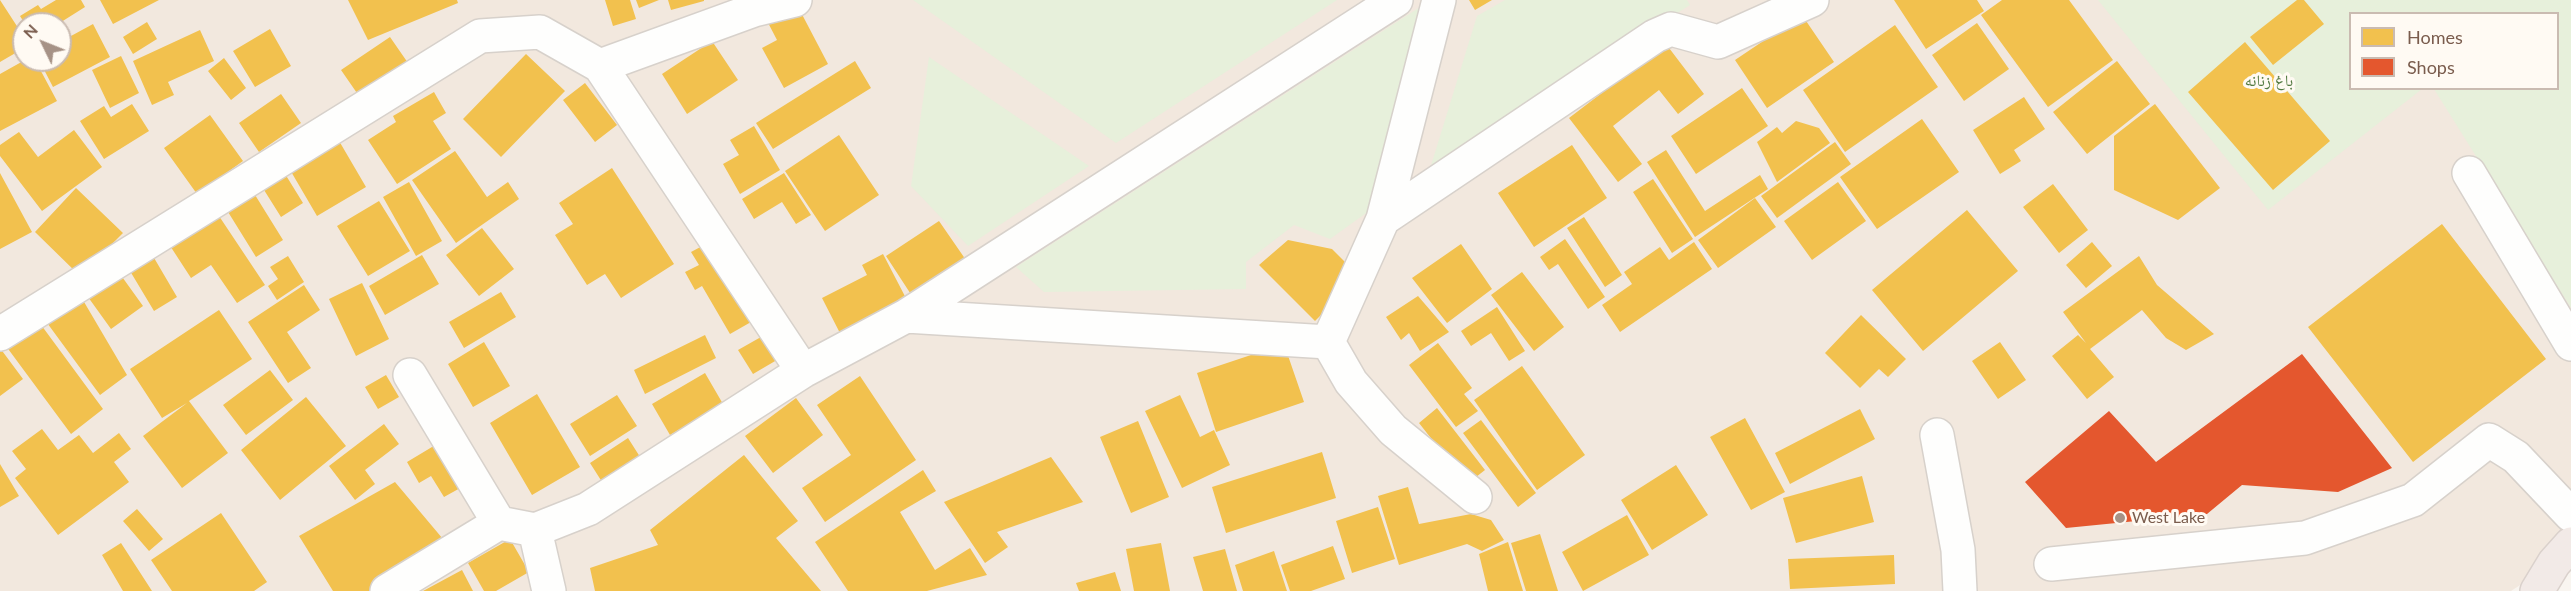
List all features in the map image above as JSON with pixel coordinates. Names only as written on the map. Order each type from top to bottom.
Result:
[{"type":"highway","points":[[2511,591],[2562,554]]},
{"type":"highway","points":[[2537,591],[2562,554]]},
{"type":"street","points":[[600,66],[754,10],[795,0]]},
{"type":"street","points":[[387,591],[500,523],[536,530],[588,509],[804,371],[906,316],[1396,0]]},
{"type":"street","points":[[1328,342],[1383,219],[1439,0]]},
{"type":"street","points":[[1383,219],[1655,36],[1671,29],[1718,42],[1812,0]]},
{"type":"street","points":[[0,334],[480,36],[540,32],[600,66],[804,371]]},
{"type":"street","points":[[2469,173],[2571,345]]},
{"type":"street","points":[[906,316],[1328,342]]},
{"type":"street","points":[[1328,342],[1351,382],[1393,430],[1475,497]]},
{"type":"street","points":[[410,375],[500,523]]},
{"type":"street","points":[[1937,435],[1958,550],[1960,591]]},
{"type":"street","points":[[2051,564],[2305,537],[2412,500],[2489,440],[2516,457],[2571,515]]},
{"type":"street","points":[[536,530],[549,591]]},
{"type":"shaded area","points":[[0,0],[2571,0],[2571,544],[2554,563],[2511,591],[0,591]]},
{"type":"green space","points":[[913,0],[1337,0],[1116,143]]},
{"type":"green space","points":[[1431,0],[1376,206],[1330,239],[1294,225],[1246,262],[1246,289],[1044,292],[1016,267]]},
{"type":"green space","points":[[1505,0],[1687,0],[1690,5],[1429,172],[1477,16]]},
{"type":"green space","name":"باغ زنانه","points":[[2098,0],[2571,0],[2571,308],[2435,90],[2559,90],[2559,12],[2349,12],[2349,90],[2421,90],[2268,210]]},
{"type":"green space","points":[[929,57],[1089,166],[968,246],[911,186]]},
{"type":"building: Homes","points":[[0,0],[12,18],[12,55],[0,62]]},
{"type":"building: Homes","points":[[56,0],[81,0],[85,7],[72,15],[72,12],[27,12],[38,5],[41,9]]},
{"type":"building: Homes","points":[[100,0],[159,0],[113,24]]},
{"type":"building: Homes","points":[[348,0],[457,0],[458,3],[368,40]]},
{"type":"building: Homes","points":[[605,0],[630,0],[636,19],[613,26]]},
{"type":"building: Homes","points":[[636,0],[659,0],[639,8]]},
{"type":"building: Homes","points":[[668,0],[704,0],[704,1],[671,10]]},
{"type":"building: Homes","points":[[1469,0],[1492,0],[1475,10]]},
{"type":"building: Homes","points":[[1894,0],[1977,0],[1984,11],[1926,49]]},
{"type":"building: Homes","points":[[2002,0],[2069,0],[2113,60],[2048,107],[1981,15]]},
{"type":"building: Homes","points":[[2297,0],[2304,0],[2324,24],[2273,65],[2250,37]]},
{"type":"building: Homes","points":[[795,1],[828,64],[784,88],[762,48],[777,40],[765,17]]},
{"type":"building: Homes","points":[[1802,15],[1834,62],[1767,108],[1735,60]]},
{"type":"building: Homes","points":[[147,22],[157,39],[133,54],[123,37]]},
{"type":"building: Homes","points":[[1977,23],[2009,69],[1964,101],[1932,55]]},
{"type":"building: Homes","points":[[93,24],[110,57],[53,87],[45,72],[72,72],[72,35]]},
{"type":"building: Homes","points":[[1895,25],[1938,87],[1845,152],[1803,90]]},
{"type":"building: Homes","points":[[270,29],[291,66],[255,87],[233,51]]},
{"type":"building: Homes","points":[[200,30],[214,61],[168,82],[174,95],[152,105],[133,61]]},
{"type":"building: Homes","points":[[390,37],[408,63],[359,96],[341,70]]},
{"type":"building: Homes","points":[[712,41],[738,80],[687,114],[662,74]]},
{"type":"building: Homes","points":[[2245,42],[2330,141],[2273,190],[2188,92]]},
{"type":"building: Homes","points":[[1666,44],[1704,94],[1678,114],[1659,90],[1613,126],[1642,164],[1618,182],[1569,118]]},
{"type":"building: Homes","points":[[526,54],[565,91],[501,157],[463,119]]},
{"type":"building: Homes","points":[[121,56],[139,93],[110,108],[92,70]]},
{"type":"building: Homes","points":[[224,58],[246,88],[231,100],[208,71]]},
{"type":"building: Homes","points":[[855,61],[871,88],[773,149],[756,123]]},
{"type":"building: Homes","points":[[2117,61],[2150,104],[2087,154],[2053,112]]},
{"type":"building: Homes","points":[[12,67],[12,72],[41,72],[57,101],[0,131],[0,74]]},
{"type":"building: Homes","points":[[585,83],[617,125],[595,142],[563,100]]},
{"type":"building: Homes","points":[[1742,88],[1768,126],[1696,174],[1671,136]]},
{"type":"building: Homes","points":[[434,92],[446,113],[433,121],[451,149],[397,184],[368,140],[396,122],[393,116]]},
{"type":"building: Homes","points":[[281,94],[301,123],[259,152],[239,123]]},
{"type":"building: Homes","points":[[2024,97],[2045,129],[2014,150],[2021,161],[2000,174],[1973,130]]},
{"type":"building: Homes","points":[[132,104],[149,131],[104,159],[80,121],[104,106],[111,117]]},
{"type":"building: Homes","points":[[2155,104],[2220,188],[2178,220],[2114,190],[2114,136]]},
{"type":"building: Homes","points":[[210,115],[243,161],[197,194],[164,148]]},
{"type":"building: Homes","points":[[1922,119],[1959,172],[1877,229],[1840,177]]},
{"type":"building: Homes","points":[[1796,121],[1819,128],[1830,143],[1777,182],[1757,142],[1777,127],[1782,133]]},
{"type":"building: Homes","points":[[754,126],[780,170],[740,194],[723,164],[739,155],[730,140]]},
{"type":"building: Homes","points":[[74,130],[102,167],[42,211],[0,156],[0,145],[19,132],[38,157]]},
{"type":"building: Homes","points":[[335,134],[366,187],[317,216],[286,163]]},
{"type":"building: Homes","points":[[839,135],[879,195],[825,231],[785,171]]},
{"type":"building: Homes","points":[[1835,142],[1851,164],[1777,218],[1761,196]]},
{"type":"building: Homes","points":[[1572,145],[1607,198],[1534,247],[1498,193]]},
{"type":"building: Homes","points":[[1666,150],[1705,211],[1760,175],[1768,189],[1695,237],[1647,162]]},
{"type":"building: Homes","points":[[455,151],[487,197],[508,182],[519,199],[456,243],[412,180]]},
{"type":"building: Homes","points":[[612,168],[674,264],[621,298],[605,274],[587,285],[555,235],[573,224],[559,203]]},
{"type":"building: Homes","points":[[282,169],[303,203],[281,217],[259,182]]},
{"type":"building: Homes","points":[[0,173],[32,232],[0,249]]},
{"type":"building: Homes","points":[[784,173],[811,215],[796,224],[782,202],[754,219],[742,199]]},
{"type":"building: Homes","points":[[1653,179],[1693,239],[1672,253],[1633,192]]},
{"type":"building: Homes","points":[[247,182],[283,240],[256,257],[220,199]]},
{"type":"building: Homes","points":[[409,182],[442,241],[416,256],[383,197]]},
{"type":"building: Homes","points":[[1838,182],[1866,221],[1812,260],[1784,221]]},
{"type":"building: Homes","points":[[2053,184],[2088,230],[2059,253],[2023,207]]},
{"type":"building: Homes","points":[[76,188],[123,233],[80,276],[35,232]]},
{"type":"building: Homes","points":[[1755,198],[1776,227],[1718,268],[1698,240]]},
{"type":"building: Homes","points":[[379,201],[410,251],[368,276],[337,226]]},
{"type":"building: Homes","points":[[213,207],[265,285],[237,303],[211,265],[191,278],[165,238]]},
{"type":"building: Homes","points":[[1967,210],[2018,271],[1923,351],[1872,290]]},
{"type":"building: Homes","points":[[1584,217],[1622,275],[1605,287],[1567,228]]},
{"type":"building: Homes","points":[[939,221],[968,263],[914,299],[886,256]]},
{"type":"building: Homes","points":[[2442,224],[2546,359],[2413,462],[2308,327]]},
{"type":"building: Homes","points":[[482,228],[514,269],[479,296],[446,255]]},
{"type":"building: Homes","points":[[1565,239],[1605,297],[1588,309],[1558,264],[1549,270],[1540,257]]},
{"type":"building: Homes","points":[[1288,240],[1332,249],[1351,268],[1338,298],[1315,321],[1259,265]]},
{"type":"building: Homes","points":[[1694,242],[1712,269],[1620,332],[1602,305],[1632,284],[1624,272],[1660,247],[1669,260]]},
{"type":"building: Homes","points":[[2092,242],[2112,266],[2086,288],[2066,265]]},
{"type":"building: Homes","points":[[706,244],[751,322],[730,334],[702,286],[695,290],[685,272],[699,265],[691,252]]},
{"type":"building: Homes","points":[[1461,244],[1492,289],[1447,323],[1412,278]]},
{"type":"building: Homes","points":[[150,251],[177,297],[154,311],[127,266]]},
{"type":"building: Homes","points":[[883,254],[909,304],[843,339],[822,298],[867,275],[862,265]]},
{"type":"building: Homes","points":[[422,255],[439,284],[385,315],[369,286]]},
{"type":"building: Homes","points":[[288,256],[304,282],[277,300],[268,286],[278,279],[270,267]]},
{"type":"building: Homes","points":[[2139,256],[2157,285],[2214,334],[2186,350],[2166,338],[2142,310],[2090,349],[2114,377],[2087,399],[2052,356],[2078,335],[2086,343],[2063,312]]},
{"type":"building: Homes","points":[[115,267],[143,306],[111,329],[83,290]]},
{"type":"building: Homes","points":[[1522,272],[1564,327],[1534,351],[1491,295]]},
{"type":"building: Homes","points":[[362,283],[389,339],[356,356],[329,299]]},
{"type":"building: Homes","points":[[304,285],[320,310],[287,332],[311,368],[288,383],[248,322]]},
{"type":"building: Homes","points":[[77,290],[127,375],[100,395],[42,316]]},
{"type":"building: Homes","points":[[501,292],[516,317],[464,348],[449,322]]},
{"type":"building: Homes","points":[[1418,296],[1449,332],[1420,351],[1409,333],[1401,340],[1386,317]]},
{"type":"building: Homes","points":[[1497,307],[1525,351],[1509,361],[1491,333],[1471,346],[1461,331]]},
{"type":"building: Homes","points":[[219,310],[252,359],[189,401],[228,453],[182,488],[143,436],[187,403],[162,418],[130,369]]},
{"type":"building: Homes","points":[[1861,315],[1906,359],[1888,377],[1879,369],[1860,388],[1825,353]]},
{"type":"building: Homes","points":[[36,318],[103,409],[71,434],[3,342]]},
{"type":"building: Homes","points":[[768,333],[782,357],[753,374],[738,350]]},
{"type":"building: Homes","points":[[705,335],[716,358],[645,394],[634,370]]},
{"type":"building: Homes","points":[[484,342],[510,386],[473,407],[448,364]]},
{"type":"building: Homes","points":[[2000,342],[2026,380],[1998,399],[1972,361]]},
{"type":"building: Homes","points":[[1438,343],[1472,388],[1464,394],[1478,411],[1456,427],[1409,365]]},
{"type":"building: Homes","points":[[1284,344],[1304,402],[1216,432],[1197,373]]},
{"type":"building: Homes","points":[[0,348],[23,379],[0,396]]},
{"type":"building: Homes","points":[[1522,366],[1585,455],[1537,490],[1474,400]]},
{"type":"building: Homes","points":[[270,370],[293,400],[246,435],[223,405]]},
{"type":"building: Homes","points":[[705,373],[723,404],[670,435],[652,404]]},
{"type":"building: Homes","points":[[386,375],[399,397],[378,409],[365,387]]},
{"type":"building: Homes","points":[[860,376],[916,460],[825,522],[802,488],[851,455],[817,405]]},
{"type":"building: Homes","points":[[537,394],[580,467],[532,495],[490,423]]},
{"type":"building: Homes","points":[[617,395],[637,426],[590,456],[570,424]]},
{"type":"building: Homes","points":[[1180,395],[1200,437],[1214,430],[1230,465],[1182,488],[1145,411]]},
{"type":"building: Homes","points":[[306,397],[346,446],[280,500],[241,450]]},
{"type":"building: Homes","points":[[796,398],[823,435],[773,473],[745,436]]},
{"type":"building: Homes","points":[[1437,408],[1485,470],[1467,484],[1419,423]]},
{"type":"building: Homes","points":[[1860,409],[1875,439],[1790,484],[1775,453]]},
{"type":"building: Homes","points":[[1745,418],[1785,492],[1751,510],[1710,437]]},
{"type":"building: Homes","points":[[1481,420],[1536,493],[1518,507],[1463,433]]},
{"type":"building: Homes","points":[[1138,421],[1169,497],[1131,513],[1100,437]]},
{"type":"building: Homes","points":[[384,424],[399,444],[365,470],[375,484],[355,500],[329,466]]},
{"type":"building: Homes","points":[[42,429],[58,450],[79,435],[93,453],[119,433],[131,449],[114,462],[129,482],[58,535],[15,478],[26,469],[12,451]]},
{"type":"building: Homes","points":[[628,438],[642,460],[604,485],[590,463]]},
{"type":"building: Homes","points":[[437,444],[462,487],[444,497],[431,476],[419,483],[407,462]]},
{"type":"building: Homes","points":[[1322,452],[1336,498],[1226,533],[1212,487]]},
{"type":"building: Homes","points":[[744,455],[798,521],[776,538],[821,591],[595,591],[590,568],[658,545],[650,530]]},
{"type":"building: Homes","points":[[1051,457],[1083,502],[997,532],[1008,547],[985,563],[944,502]]},
{"type":"building: Homes","points":[[0,464],[19,496],[0,507]]},
{"type":"building: Homes","points":[[1676,465],[1708,515],[1652,550],[1621,500]]},
{"type":"building: Homes","points":[[923,470],[936,491],[900,512],[935,570],[970,548],[987,575],[927,591],[848,591],[815,542]]},
{"type":"building: Homes","points":[[1862,476],[1874,522],[1796,543],[1783,498]]},
{"type":"building: Homes","points":[[395,482],[448,545],[369,591],[333,591],[299,536]]},
{"type":"building: Homes","points":[[1408,487],[1419,524],[1471,514],[1491,520],[1504,540],[1482,551],[1467,544],[1399,565],[1378,496]]},
{"type":"building: Homes","points":[[1378,507],[1395,559],[1352,573],[1336,521]]},
{"type":"building: Homes","points":[[137,509],[163,539],[149,551],[123,521]]},
{"type":"building: Homes","points":[[221,513],[267,582],[254,591],[172,591],[151,560]]},
{"type":"building: Homes","points":[[1627,515],[1649,555],[1583,591],[1562,552]]},
{"type":"building: Homes","points":[[1540,534],[1558,591],[1526,591],[1511,543]]},
{"type":"building: Homes","points":[[510,539],[529,572],[496,591],[484,591],[468,563]]},
{"type":"building: Homes","points":[[1508,542],[1523,591],[1488,591],[1479,554]]},
{"type":"building: Homes","points":[[121,543],[152,591],[123,591],[102,555]]},
{"type":"building: Homes","points":[[1161,543],[1170,591],[1134,591],[1126,549]]},
{"type":"building: Homes","points":[[1333,546],[1345,579],[1311,591],[1290,591],[1281,565]]},
{"type":"building: Homes","points":[[1225,549],[1237,591],[1203,591],[1193,557]]},
{"type":"building: Homes","points":[[1274,551],[1287,591],[1243,591],[1235,565]]},
{"type":"building: Homes","points":[[1894,555],[1895,584],[1790,589],[1788,559]]},
{"type":"building: Homes","points":[[462,570],[473,591],[423,591]]},
{"type":"building: Homes","points":[[1115,572],[1121,591],[1079,591],[1076,583]]},
{"type":"building: Shops","points":[[2302,354],[2392,468],[2338,492],[2242,485],[2207,514],[2066,528],[2025,482],[2109,411],[2156,462]]},
{"type":"place","name":"West Lake","points":[[2120,518]]}]
